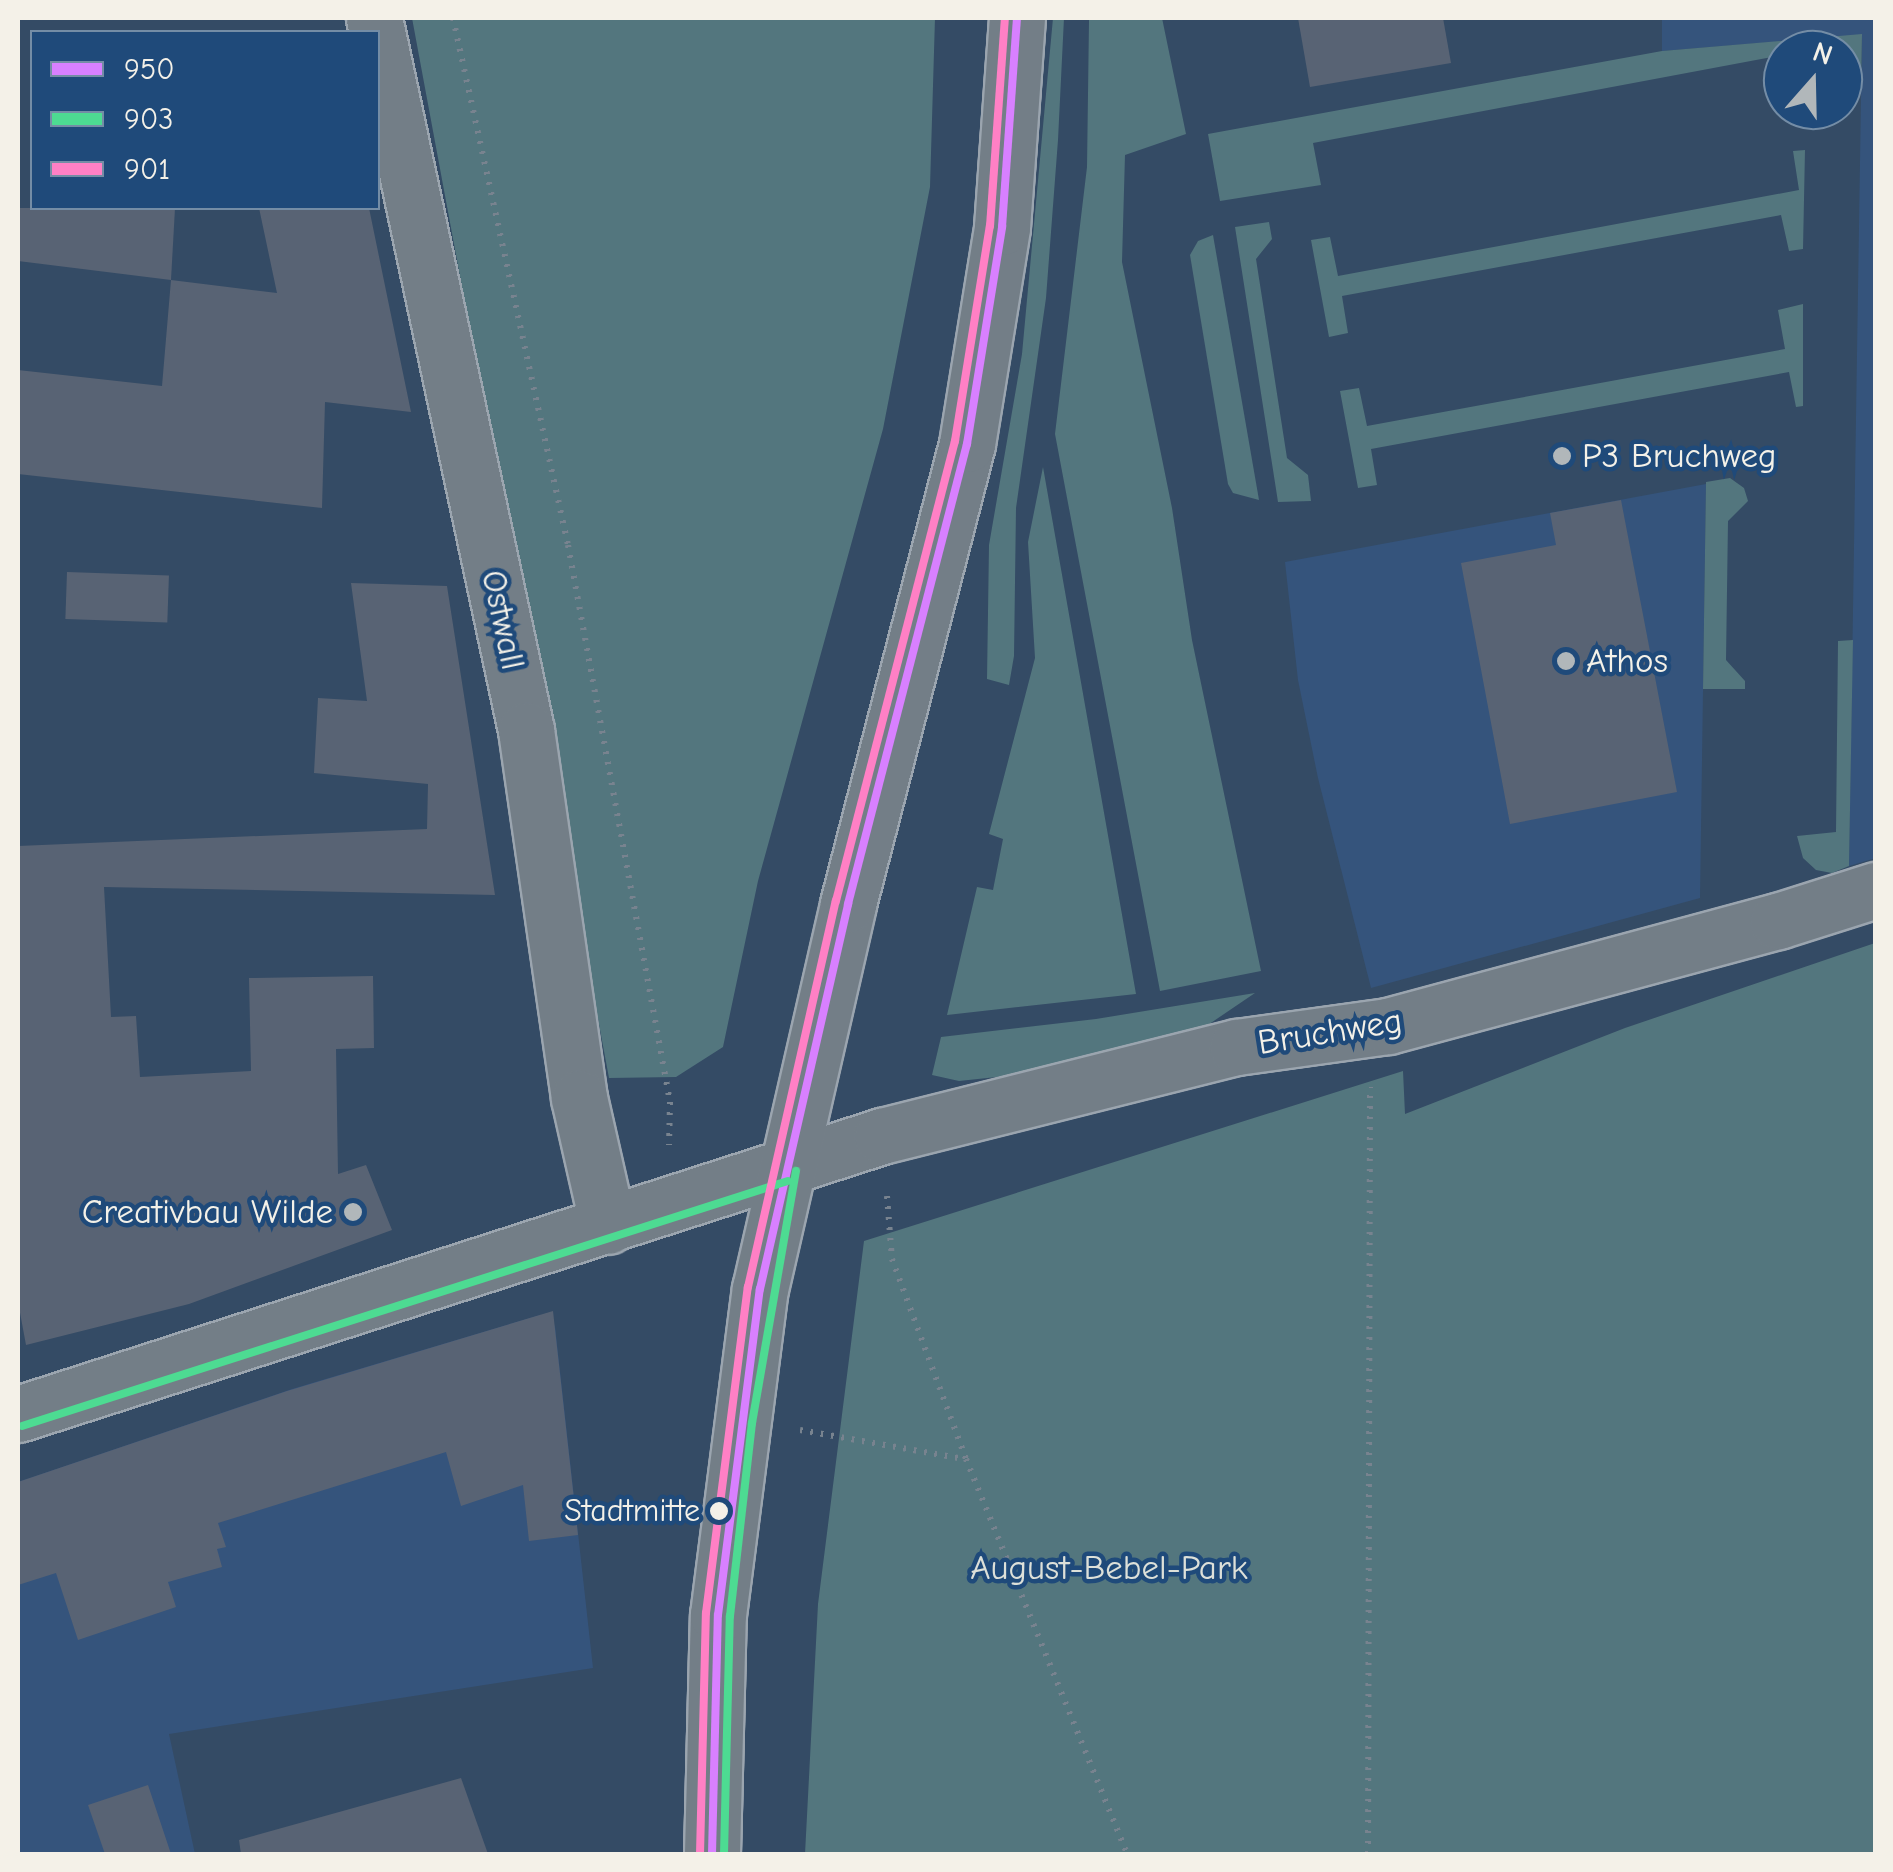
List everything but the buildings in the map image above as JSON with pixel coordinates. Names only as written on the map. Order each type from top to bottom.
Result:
[{"type":"street","points":[[712,1854],[718,1615],[740,1421],[784,1169],[968,444],[1002,227],[1018,18]]},
{"type":"street","name":"Ostwall","points":[[380,46],[526,730],[579,1098],[608,1226]]},
{"type":"street","name":"Bruchweg","points":[[19,1408],[608,1226],[882,1136],[1237,1046],[1388,1026],[1778,921],[1876,890]]},
{"type":"path","points":[[453,18],[568,545],[637,908],[670,1102],[667,1207]]},
{"type":"path","points":[[1332,1033],[1371,1089],[1368,1854]]},
{"type":"path","points":[[882,1136],[892,1260],[966,1460],[1127,1854]]},
{"type":"path","points":[[740,1421],[966,1460]]},
{"type":"shaded area","points":[[1662,18],[1875,18],[1876,858],[1849,866],[1863,30],[1763,30],[1763,43],[1662,51]]},
{"type":"shaded area","points":[[1706,484],[1700,898],[1371,988],[1318,778],[1298,680],[1285,562]]},
{"type":"shaded area","points":[[540,1315],[555,1326],[593,1668],[169,1734],[195,1854],[18,1854],[18,1482],[292,1389]]},
{"type":"green space","points":[[412,18],[935,18],[930,187],[883,429],[758,881],[723,1047],[676,1077],[609,1078]]},
{"type":"green space","points":[[1053,18],[1064,18],[1058,140],[1046,298],[1016,508],[1014,656],[1009,685],[987,679],[989,545],[1022,354]]},
{"type":"green space","points":[[1162,18],[1186,134],[1125,155],[1122,262],[1172,508],[1192,640],[1261,971],[1160,991],[1055,434],[1087,167],[1089,20]]},
{"type":"green space","points":[[1763,42],[1763,59],[1313,143],[1321,185],[1220,201],[1208,134],[1662,51]]},
{"type":"green space","points":[[1805,150],[1803,249],[1789,251],[1781,215],[1342,296],[1348,333],[1329,337],[1311,240],[1330,237],[1338,276],[1799,190],[1793,151]]},
{"type":"green space","points":[[1269,222],[1272,239],[1256,259],[1287,458],[1308,475],[1311,501],[1278,502],[1235,227]]},
{"type":"green space","points":[[1213,235],[1259,500],[1233,493],[1228,484],[1190,255],[1198,241]]},
{"type":"green space","points":[[1803,304],[1803,406],[1796,407],[1789,372],[1371,449],[1377,485],[1358,488],[1340,391],[1359,388],[1367,426],[1785,349],[1778,310]]},
{"type":"green space","points":[[1043,467],[1136,994],[947,1015],[977,887],[993,890],[1003,839],[989,834],[1035,658],[1028,542]]},
{"type":"green space","points":[[1730,478],[1744,488],[1748,501],[1728,521],[1726,660],[1745,681],[1745,689],[1703,689],[1706,482]]},
{"type":"green space","points":[[1853,640],[1849,866],[1832,873],[1816,870],[1803,858],[1797,836],[1836,832],[1838,641]]},
{"type":"green space","name":"August-Bebel-Park","points":[[1875,943],[1875,1854],[805,1854],[818,1604],[864,1241],[1403,1071],[1405,1114],[1625,1028]]},
{"type":"green space","points":[[1255,993],[1199,1031],[1026,1074],[959,1081],[932,1075],[941,1037],[1096,1019]]},
{"type":"transit line","name":"901","points":[[700,1854],[706,1613],[748,1287],[836,901],[955,441],[990,226],[1005,18]]},
{"type":"transit line","name":"950","points":[[712,1854],[718,1615],[760,1289],[848,904],[967,444],[1002,227],[1017,18]]},
{"type":"transit line","name":"903","points":[[724,1854],[730,1616],[752,1423],[796,1171]]},
{"type":"transit line","name":"903","points":[[22,1426],[788,1181]]},
{"type":"place","name":"P3 Bruchweg","points":[[1562,456]]},
{"type":"place","name":"Athos","points":[[1566,661]]},
{"type":"place","name":"Creativbau Wilde","points":[[353,1212]]},
{"type":"place","name":"Stadtmitte","points":[[719,1511]]}]
